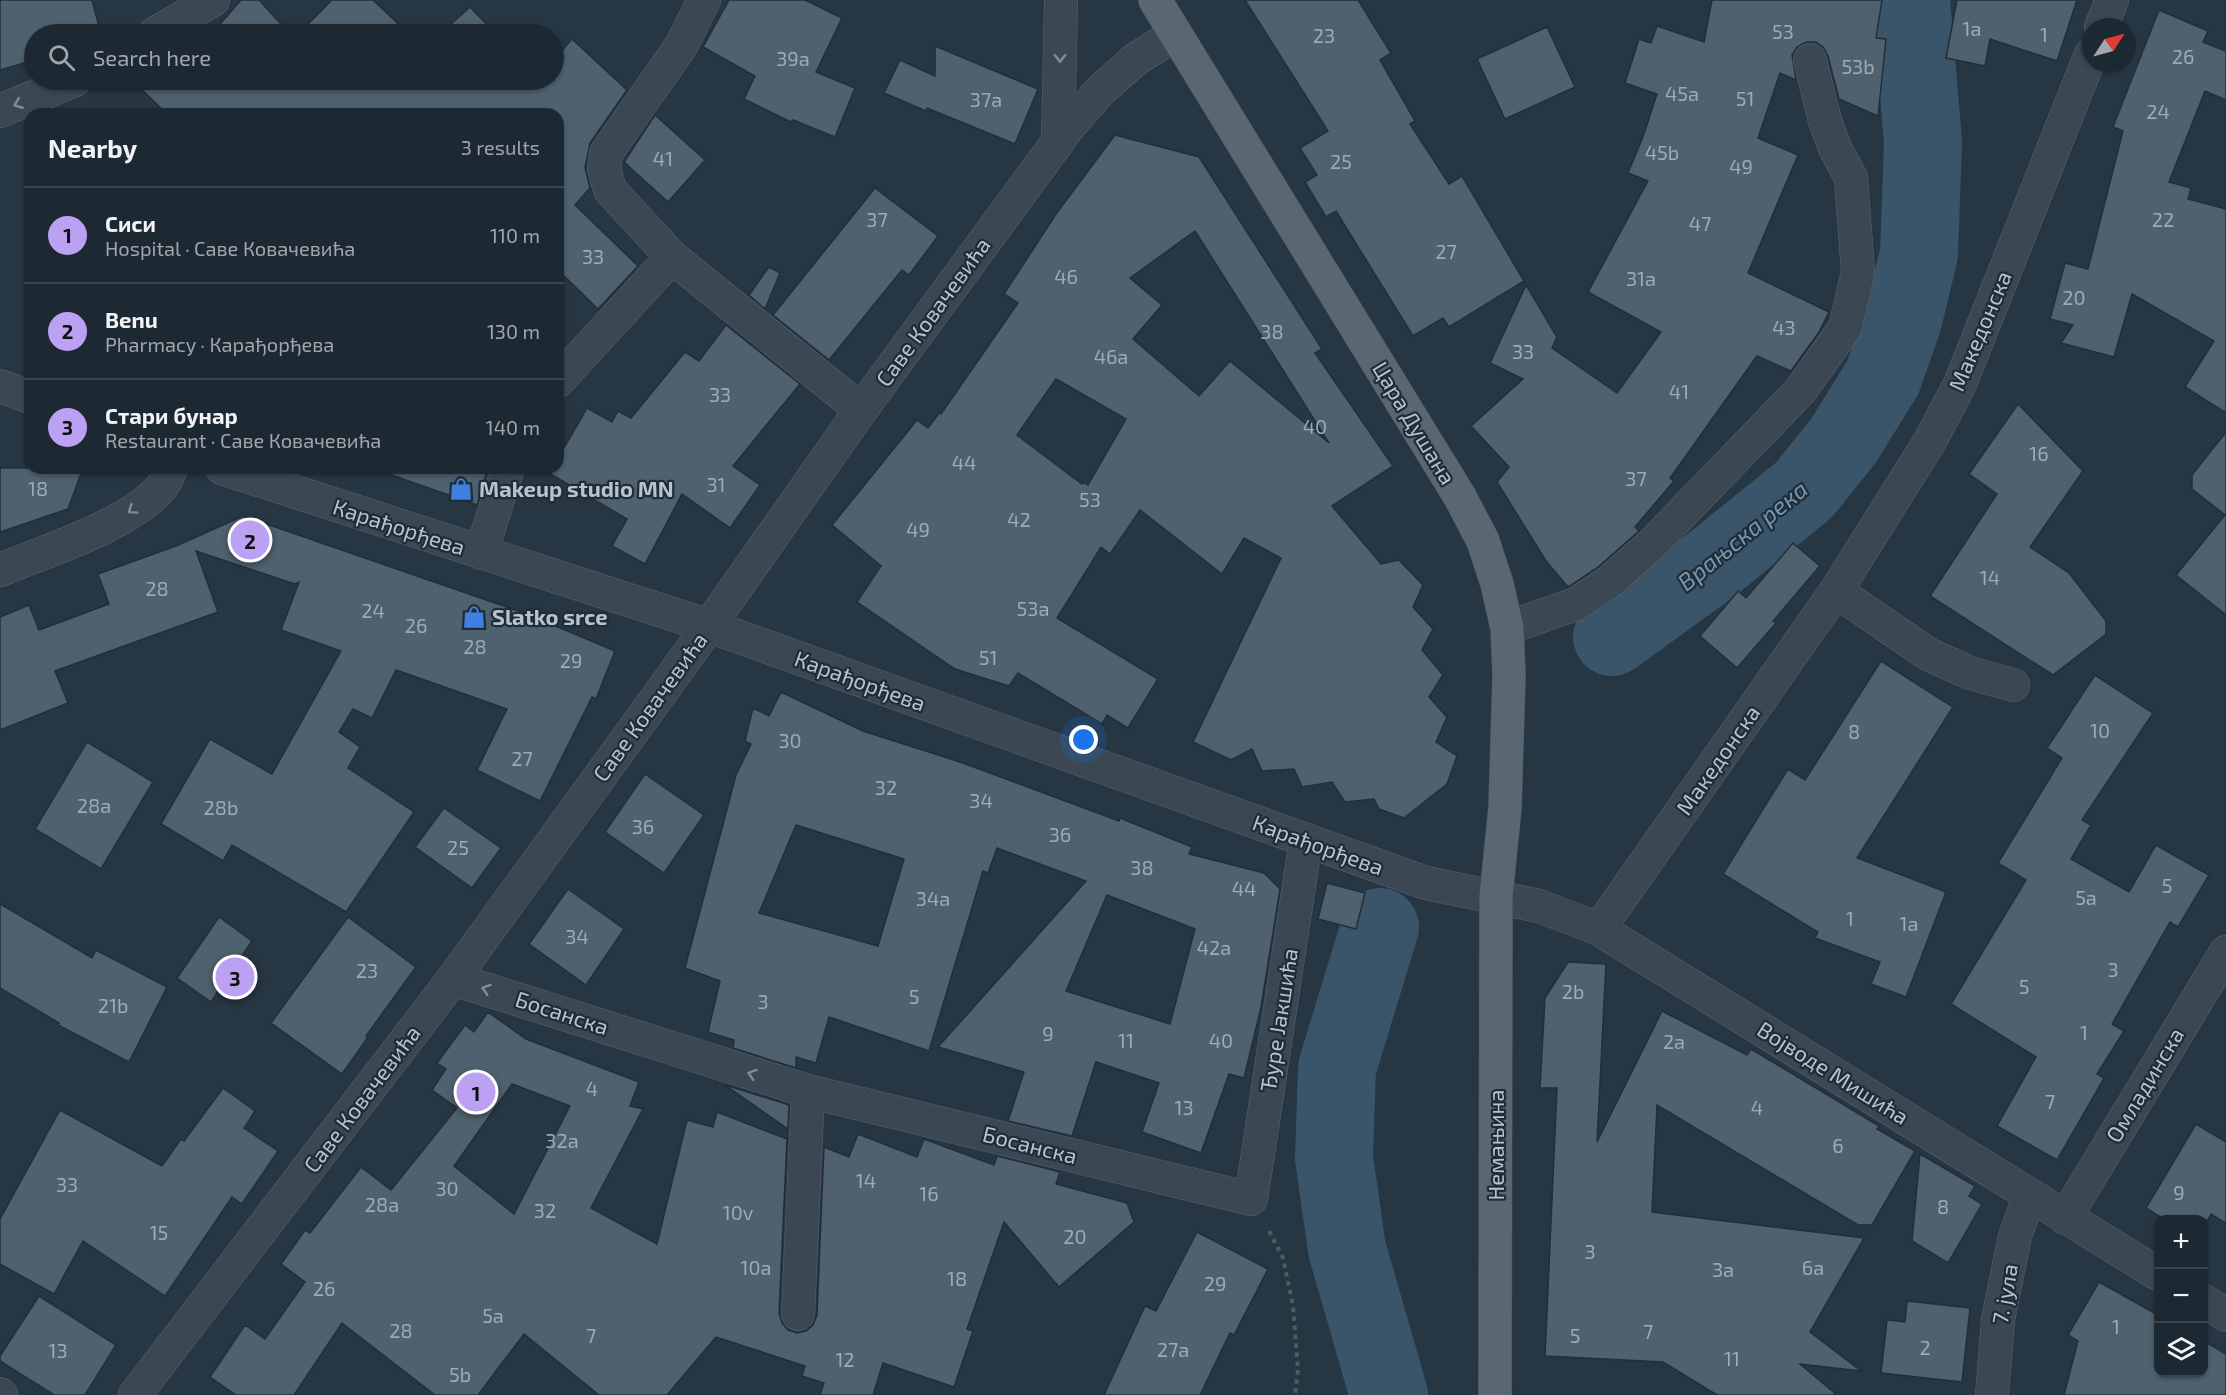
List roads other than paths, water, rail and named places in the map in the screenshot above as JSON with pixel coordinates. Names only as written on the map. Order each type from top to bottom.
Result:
[{"type":"main road","name":"Цара Душана","points":[[1155,0],[1460,497],[1483,541],[1497,584],[1507,628],[1509,675],[1506,790],[1496,896]]},
{"type":"main road","name":"Немањина","points":[[1496,896],[1496,1395]]},
{"type":"street","points":[[171,24],[213,0]]},
{"type":"street","points":[[704,0],[681,46],[606,153],[604,169],[610,190],[672,257],[861,410]]},
{"type":"street","points":[[1058,142],[1060,0]]},
{"type":"street","points":[[2105,18],[2112,0]]},
{"type":"street","name":"Саве Ковачевића","points":[[135,1395],[453,979],[709,626],[861,410],[1070,125],[1101,90],[1136,59],[1176,34]]},
{"type":"street","points":[[1507,628],[1576,604],[1609,582],[1652,544],[1800,391],[1845,328],[1858,272],[1851,178],[1835,148],[1825,121],[1810,60]]},
{"type":"street","name":"Македонска","points":[[1599,929],[1836,591],[1929,441],[1960,384],[2084,72]]},
{"type":"street","points":[[0,111],[51,90]]},
{"type":"street","points":[[564,374],[672,257]]},
{"type":"street","points":[[0,386],[24,395]]},
{"type":"street","points":[[0,570],[100,529],[124,516],[164,484],[168,474]]},
{"type":"street","name":"Карађорђева","points":[[240,474],[709,626],[1426,883],[1496,896]]},
{"type":"street","points":[[481,553],[506,474]]},
{"type":"street","points":[[1836,591],[1928,654],[1970,673],[2013,685]]},
{"type":"street","name":"Ђуре Јакшића","points":[[1251,1199],[1306,840]]},
{"type":"street","name":"Војводе Мишића","points":[[1496,896],[1539,906],[1599,929],[2154,1272]]},
{"type":"street","name":"Омладинска","points":[[2064,1218],[2226,952]]},
{"type":"street","name":"Босанска","points":[[453,979],[808,1091],[1251,1199]]},
{"type":"street","points":[[798,1314],[808,1091]]},
{"type":"street","name":"7. јула","points":[[1992,1395],[1998,1320],[2015,1236],[2030,1195]]},
{"type":"street","points":[[2208,1304],[2226,1315]]},
{"type":"waterway","name":"Врањска река","points":[[1612,637],[1710,566],[1804,490],[1844,440],[1883,377],[1903,320],[1919,254],[1923,142],[1911,0]]},
{"type":"waterway","name":"Врањска река","points":[[1380,927],[1337,1068],[1334,1158],[1347,1249],[1389,1395]]},
{"type":"place","name":"Makeup studio MN","points":[[461,489]]},
{"type":"place","name":"Benu","points":[[250,540]]},
{"type":"place","name":"Slatko srce","points":[[474,617]]},
{"type":"place","name":"Стари бунар","points":[[235,977]]},
{"type":"place","name":"Сиси","points":[[476,1092]]}]
